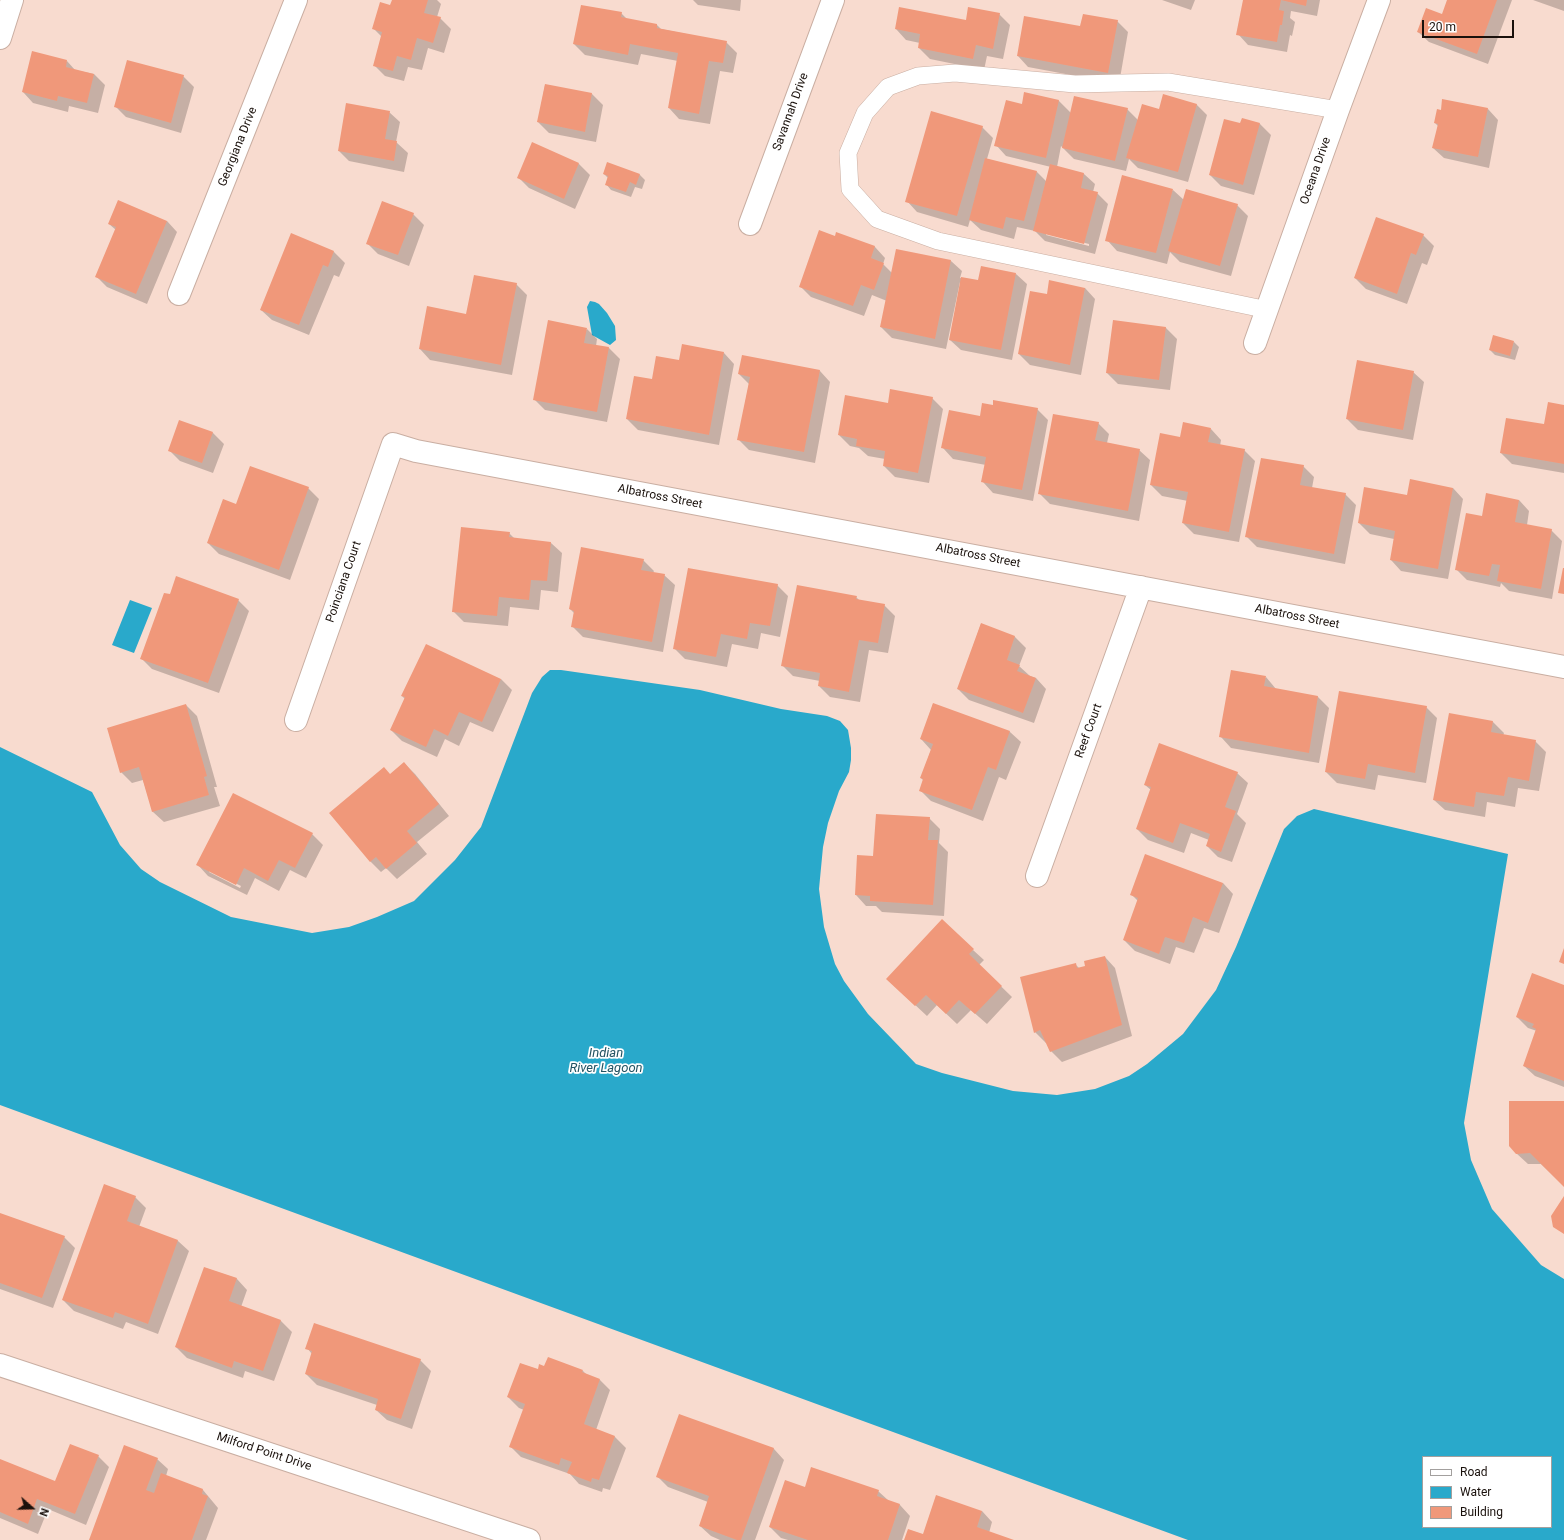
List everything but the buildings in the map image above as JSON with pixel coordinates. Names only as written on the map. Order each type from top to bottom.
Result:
[{"type":"street","points":[[0,38],[12,0]]},
{"type":"street","name":"Georgiana Drive","points":[[179,294],[296,0]]},
{"type":"street","name":"Savannah Drive","points":[[750,224],[833,0]]},
{"type":"street","name":"Oceana Drive","points":[[1255,343],[1379,0]]},
{"type":"street","name":"Albatross Street","points":[[393,444],[424,452],[1564,667]]},
{"type":"street","name":"Poinciana Court","points":[[296,720],[393,444]]},
{"type":"street","name":"Reef Court","points":[[1037,876],[1141,587]]},
{"type":"street","name":"Milford Point Drive","points":[[0,1365],[529,1540]]},
{"type":"lane","points":[[1268,310],[938,241],[877,219],[850,189],[848,153],[865,113],[888,87],[918,76],[955,73],[1075,84],[1168,82],[1338,110]]},
{"type":"water","points":[[590,301],[599,304],[615,326],[616,340],[610,345],[592,335],[587,307]]},
{"type":"water","points":[[130,600],[152,608],[134,653],[112,645]]},
{"type":"water","name":"Indian River Lagoon","points":[[550,670],[561,670],[700,690],[781,709],[827,716],[840,721],[848,730],[851,760],[849,772],[839,791],[828,823],[823,847],[819,889],[824,927],[835,964],[844,981],[868,1014],[916,1064],[942,1073],[1013,1091],[1057,1095],[1095,1089],[1129,1076],[1147,1064],[1183,1034],[1216,990],[1236,947],[1284,829],[1297,816],[1314,809],[1508,854],[1464,1123],[1471,1160],[1492,1209],[1541,1265],[1564,1279],[1564,1540],[1188,1540],[0,1105],[0,747],[92,792],[120,845],[141,869],[160,882],[231,917],[312,933],[349,927],[414,901],[455,860],[481,827],[532,693],[542,677]]}]
